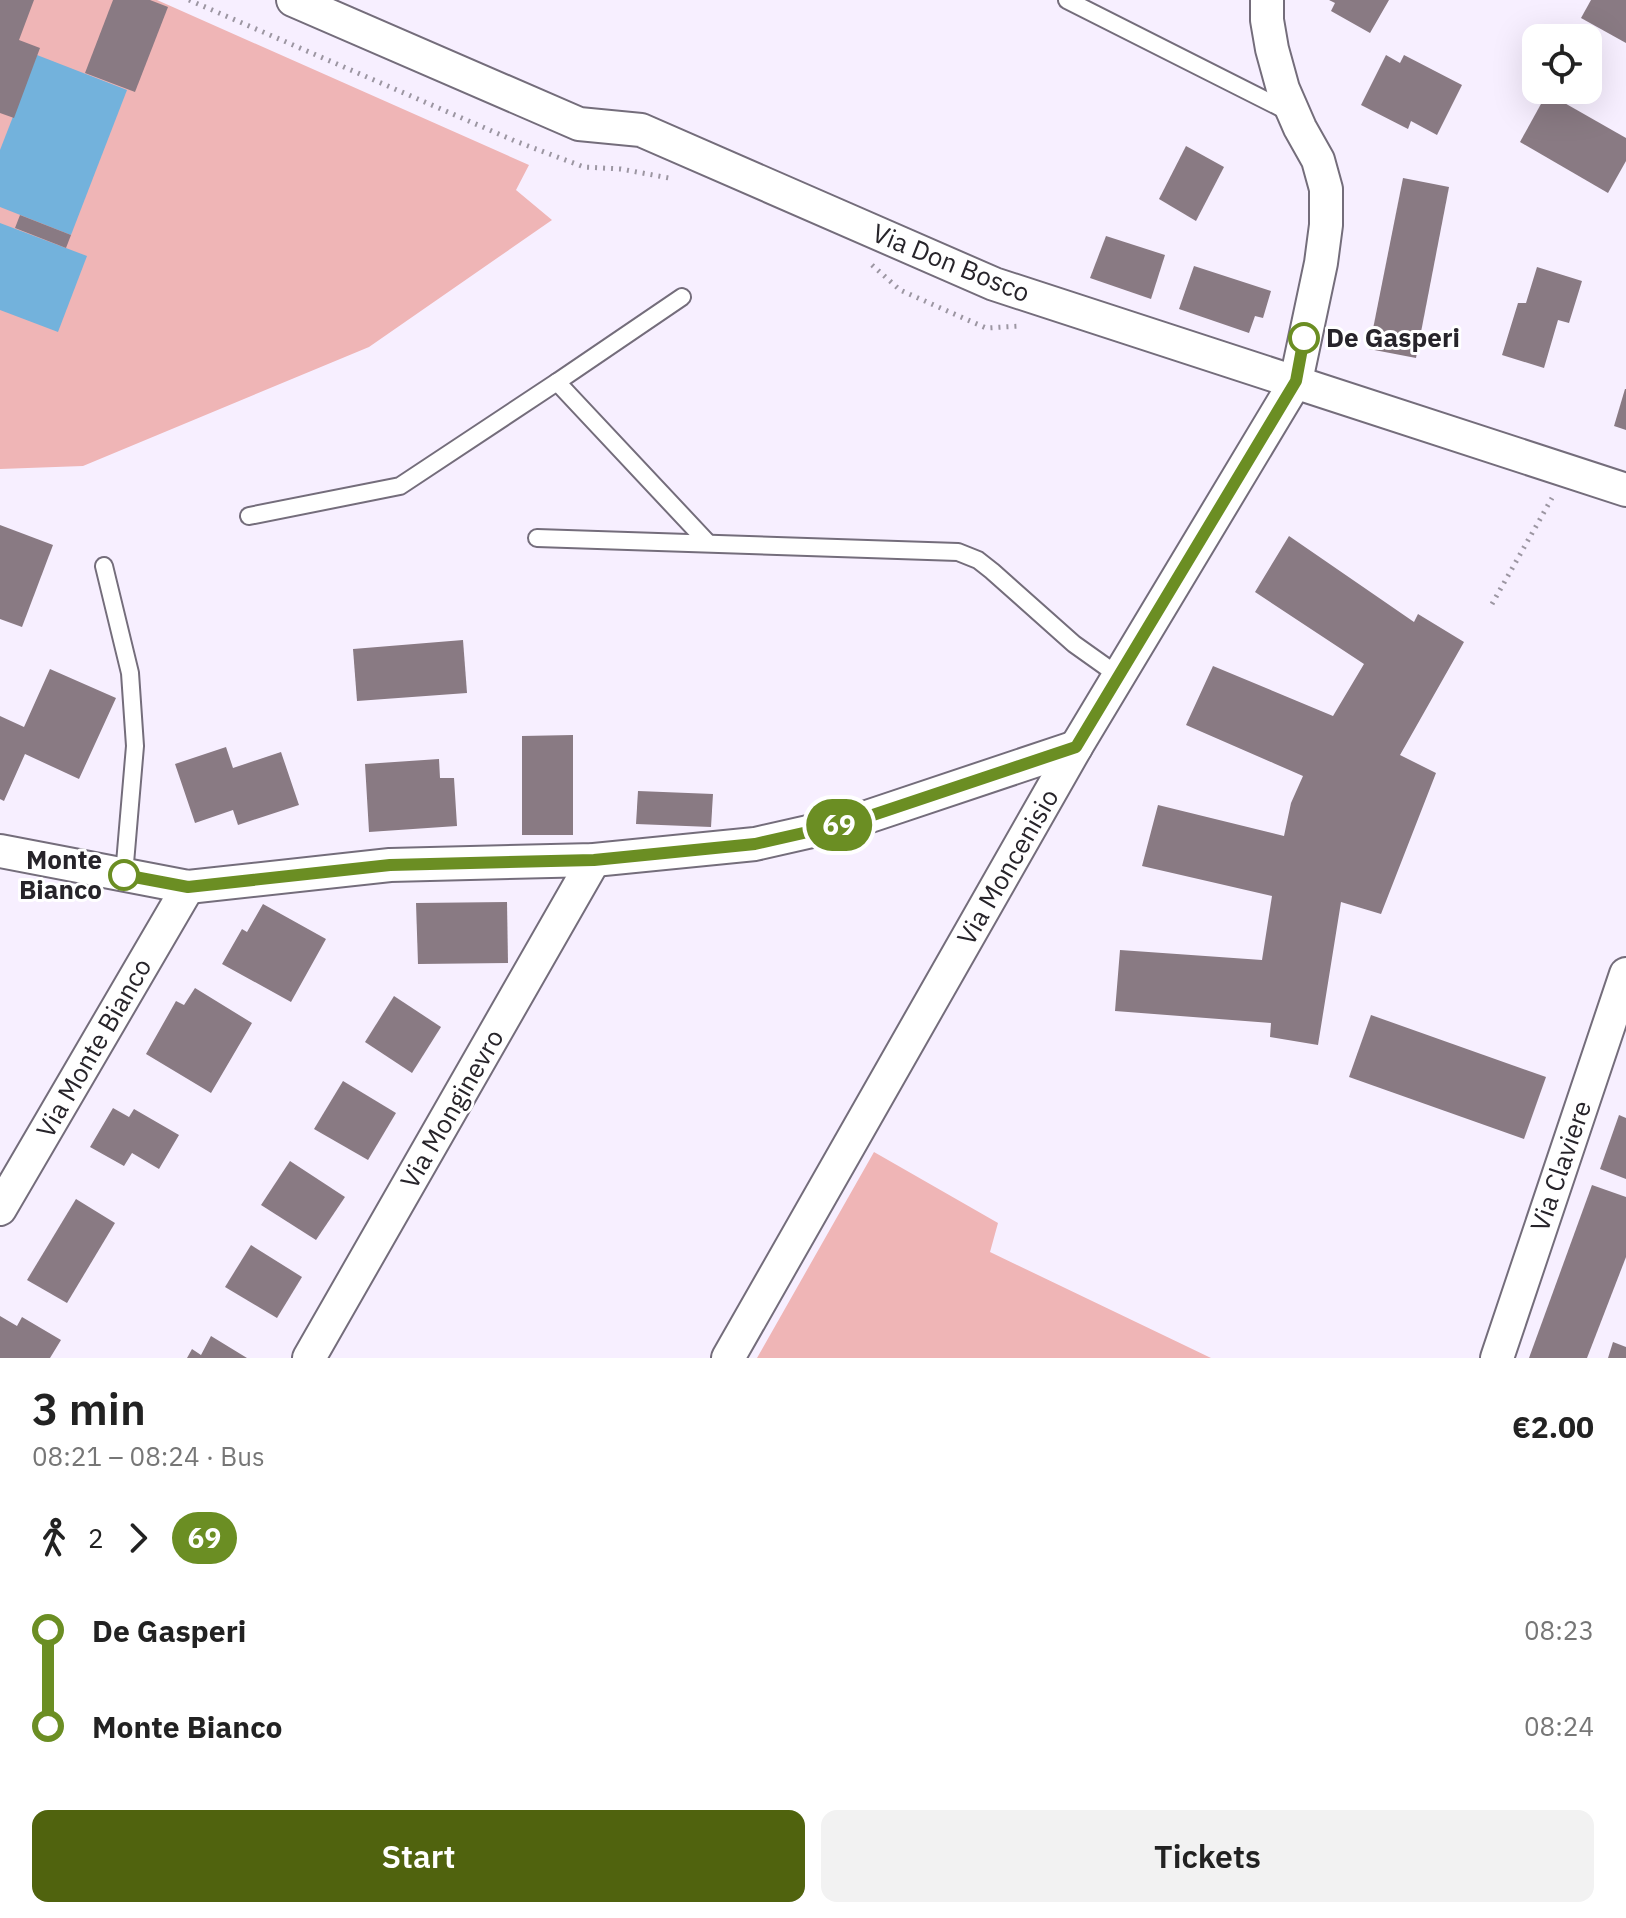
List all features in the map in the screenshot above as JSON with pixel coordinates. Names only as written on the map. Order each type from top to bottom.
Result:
[{"type":"street","name":"Via Don Bosco","points":[[293,0],[579,124],[641,130],[994,284],[1626,490]]},
{"type":"street","name":"Via Moncenisio","points":[[728,1358],[1076,747],[1296,381],[1321,263],[1326,225],[1326,189],[1318,160],[1283,89],[1272,49],[1267,0]]},
{"type":"street","points":[[0,851],[188,887],[390,865],[594,860],[755,844],[852,822],[1076,747]]},
{"type":"street","name":"Via Monginevro","points":[[309,1358],[594,860]]},
{"type":"street","name":"Via Monte Bianco","points":[[0,1209],[188,887]]},
{"type":"street","name":"Via Claviere","points":[[1497,1358],[1626,974]]},
{"type":"lane","points":[[1067,0],[1294,115]]},
{"type":"lane","points":[[249,516],[400,486],[682,297]]},
{"type":"lane","points":[[557,382],[708,543]]},
{"type":"lane","points":[[537,538],[958,552],[978,560],[1074,644],[1119,676]]},
{"type":"lane","points":[[104,566],[130,673],[135,746],[124,875]]},
{"type":"path","points":[[189,0],[499,134],[584,167],[621,169],[673,178]]},
{"type":"path","points":[[863,257],[900,290],[986,328],[1025,326]]},
{"type":"path","points":[[1492,604],[1555,493]]},
{"type":"shaded area","points":[[0,0],[157,0],[529,165],[516,190],[552,220],[369,347],[83,466],[0,469]]},
{"type":"shaded area","points":[[874,1152],[998,1223],[990,1252],[1211,1358],[757,1358]]},
{"type":"water","points":[[37,55],[127,90],[71,235],[0,207],[0,150]]},
{"type":"water","points":[[0,223],[87,256],[58,332],[0,310]]},
{"type":"building","points":[[0,0],[34,0],[19,40],[40,48],[14,118],[0,113]]},
{"type":"building","points":[[113,0],[150,0],[168,7],[135,92],[85,73]]},
{"type":"building","points":[[1329,0],[1389,0],[1370,33],[1331,11],[1335,3]]},
{"type":"building","points":[[1591,0],[1626,0],[1626,43],[1602,30],[1602,24],[1592,24],[1581,18]]},
{"type":"building","points":[[1386,55],[1400,63],[1404,55],[1462,85],[1437,135],[1411,121],[1408,129],[1361,105]]},
{"type":"building","points":[[1541,104],[1566,104],[1626,138],[1626,161],[1608,193],[1520,142]]},
{"type":"building","points":[[1186,146],[1224,167],[1196,221],[1159,199]]},
{"type":"building","points":[[1403,178],[1449,187],[1416,358],[1369,349]]},
{"type":"building","points":[[20,215],[71,235],[66,248],[15,228]]},
{"type":"building","points":[[1106,236],[1165,255],[1151,299],[1090,278]]},
{"type":"building","points":[[1194,266],[1271,291],[1263,318],[1255,316],[1249,333],[1179,309]]},
{"type":"building","points":[[1537,267],[1582,281],[1569,323],[1558,320],[1544,368],[1502,355],[1518,303],[1526,303]]},
{"type":"building","points":[[1626,389],[1626,430],[1614,426]]},
{"type":"building","points":[[0,525],[53,545],[22,627],[0,619]]},
{"type":"building","points":[[1289,536],[1414,622],[1418,614],[1464,642],[1400,755],[1436,773],[1381,914],[1341,902],[1318,1045],[1270,1037],[1271,1023],[1115,1011],[1120,950],[1262,960],[1272,896],[1142,866],[1158,805],[1284,836],[1291,803],[1303,776],[1186,725],[1213,666],[1333,716],[1364,664],[1255,592]]},
{"type":"building","points":[[463,640],[467,693],[357,701],[353,649]]},
{"type":"building","points":[[50,669],[116,698],[79,779],[25,754],[4,801],[0,799],[0,716],[24,727]]},
{"type":"building","points":[[573,735],[573,835],[522,835],[522,736]]},
{"type":"building","points":[[226,747],[233,768],[281,752],[299,805],[238,825],[233,810],[195,823],[175,764]]},
{"type":"building","points":[[439,759],[440,778],[454,778],[457,826],[369,832],[365,764]]},
{"type":"building","points":[[638,791],[713,794],[711,827],[636,824]]},
{"type":"building","points":[[507,902],[508,963],[418,964],[416,903]]},
{"type":"building","points":[[263,904],[326,939],[291,1002],[222,964],[242,929],[247,932]]},
{"type":"building","points":[[195,988],[252,1023],[211,1093],[146,1054],[176,1001],[184,1005]]},
{"type":"building","points":[[394,996],[441,1027],[412,1073],[365,1042]]},
{"type":"building","points":[[1371,1015],[1546,1077],[1524,1139],[1349,1077]]},
{"type":"building","points":[[343,1081],[396,1113],[368,1160],[314,1129]]},
{"type":"building","points":[[113,1108],[129,1117],[134,1109],[179,1135],[159,1169],[132,1153],[124,1166],[90,1147]]},
{"type":"building","points":[[1619,1115],[1626,1118],[1626,1179],[1600,1169]]},
{"type":"building","points":[[290,1161],[345,1197],[316,1240],[261,1205]]},
{"type":"building","points":[[1592,1185],[1626,1197],[1626,1257],[1587,1358],[1529,1358]]},
{"type":"building","points":[[76,1199],[115,1223],[67,1303],[27,1280]]},
{"type":"building","points":[[251,1245],[302,1277],[277,1318],[225,1287]]},
{"type":"building","points":[[0,1316],[17,1326],[22,1317],[61,1340],[50,1358],[0,1358]]},
{"type":"building","points":[[211,1336],[247,1358],[187,1358],[192,1349],[201,1355]]},
{"type":"building","points":[[1613,1342],[1626,1347],[1626,1358],[1608,1358]]},
{"type":"bus line","name":"69","points":[[124,875],[188,887],[390,865],[594,860],[755,844],[852,822],[1076,747],[1296,381],[1304,338]]},
{"type":"place","name":"De Gasperi","points":[[1304,338]]},
{"type":"place","name":"Monte Bianco","points":[[124,875]]}]
